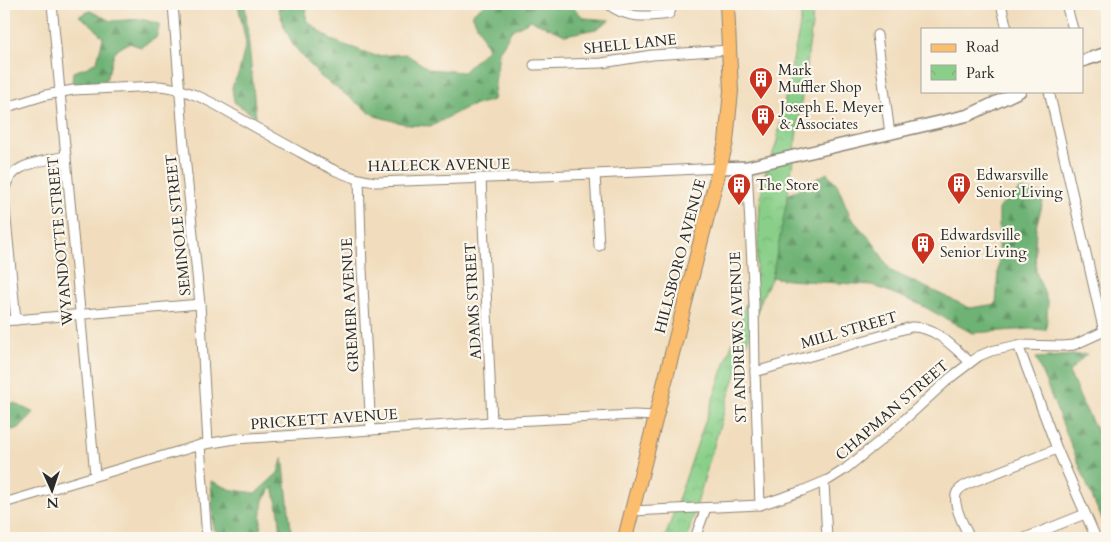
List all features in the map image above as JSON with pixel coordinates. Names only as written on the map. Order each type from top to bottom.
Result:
[{"type":"main road","points":[[720,168],[729,128],[731,91],[728,4]]},
{"type":"main road","name":"HILLSBORO AVENUE","points":[[625,538],[720,168]]},
{"type":"street","name":"WYANDOTTE STREET","points":[[52,4],[95,475]]},
{"type":"street","name":"SEMINOLE STREET","points":[[173,4],[184,146],[200,304],[207,538]]},
{"type":"street","points":[[608,4],[616,10],[644,17],[669,14],[673,4]]},
{"type":"street","points":[[1001,4],[1007,28]]},
{"type":"street","points":[[1066,4],[1073,28]]},
{"type":"street","points":[[877,35],[890,134]]},
{"type":"street","name":"SHELL LANE","points":[[534,65],[602,62],[652,55],[730,50]]},
{"type":"street","points":[[1084,60],[1107,53]]},
{"type":"street","name":"HALLECK AVENUE","points":[[4,108],[60,92],[159,86],[180,89],[217,105],[344,175],[359,180],[376,182],[720,168]]},
{"type":"street","name":"HILLSBORO AVENUE","points":[[720,168],[747,167],[969,115],[1018,92]]},
{"type":"street","points":[[1049,92],[1105,331]]},
{"type":"street","points":[[16,320],[4,198],[5,182],[14,172],[37,163],[66,156]]},
{"type":"street","name":"ST ANDREWS AVENUE","points":[[747,167],[754,304],[760,505]]},
{"type":"street","points":[[595,174],[599,246]]},
{"type":"street","name":"ADAMS STREET","points":[[481,178],[492,422]]},
{"type":"street","name":"GREMER AVENUE","points":[[359,180],[371,430]]},
{"type":"street","points":[[4,321],[200,304]]},
{"type":"street","name":"MILL STREET","points":[[755,372],[911,327],[933,332],[970,362]]},
{"type":"street","name":"CHAPMAN STREET","points":[[632,511],[760,505],[824,482],[865,454],[970,362],[991,351],[1018,345],[1074,345],[1105,331]]},
{"type":"street","points":[[1018,345],[1057,449],[1096,538]]},
{"type":"street","name":"PRICKETT AVENUE","points":[[4,503],[204,444],[236,439],[492,422],[634,415],[656,416]]},
{"type":"street","points":[[970,538],[956,502],[959,489],[969,483],[1057,449]]},
{"type":"street","points":[[824,482],[827,538]]},
{"type":"street","points":[[695,538],[706,508]]},
{"type":"street","points":[[1025,538],[1085,514]]},
{"type":"green space","points":[[238,4],[245,4],[256,117],[234,102],[232,87],[239,72],[246,43]]},
{"type":"green space","points":[[277,4],[307,4],[306,20],[331,40],[376,56],[406,54],[429,69],[463,72],[488,49],[472,14],[485,4],[570,4],[584,18],[610,20],[596,29],[565,35],[531,20],[512,30],[499,52],[493,100],[465,108],[432,126],[409,125],[375,116],[320,76],[293,45]]},
{"type":"green space","points":[[801,4],[813,4],[812,25],[788,195],[772,277],[763,295],[727,401],[687,538],[665,538],[756,274],[760,203],[764,176],[776,145],[801,20]]},
{"type":"green space","points":[[90,11],[111,21],[141,19],[160,24],[156,38],[141,47],[129,43],[115,51],[106,80],[72,84],[73,72],[88,67],[97,61],[103,38],[93,26],[79,16]]},
{"type":"green space","points":[[827,173],[837,184],[851,218],[873,242],[891,271],[970,308],[996,304],[999,257],[999,207],[1021,189],[1045,195],[1036,227],[1035,248],[1036,272],[1048,303],[1046,330],[1031,329],[972,333],[919,304],[872,285],[788,280],[772,277],[788,195]]},
{"type":"green space","points":[[1087,354],[1069,372],[1107,451],[1107,530],[1036,358]]},
{"type":"green space","points":[[14,403],[34,413],[19,428],[4,432],[4,405]]},
{"type":"green space","points":[[283,457],[292,538],[281,538],[279,513],[273,487],[263,500],[260,534],[262,538],[234,538],[213,529],[211,481],[232,490],[256,493],[278,473]]},
{"type":"place","name":"Mark Muffler Shop","points":[[761,100]]},
{"type":"place","name":"Joseph E. Meyer & Associates","points":[[763,137]]},
{"type":"place","name":"Edwarsville Senior Living","points":[[959,205]]},
{"type":"place","name":"The Store","points":[[739,206]]},
{"type":"place","name":"Edwardsville Senior Living","points":[[923,265]]}]
